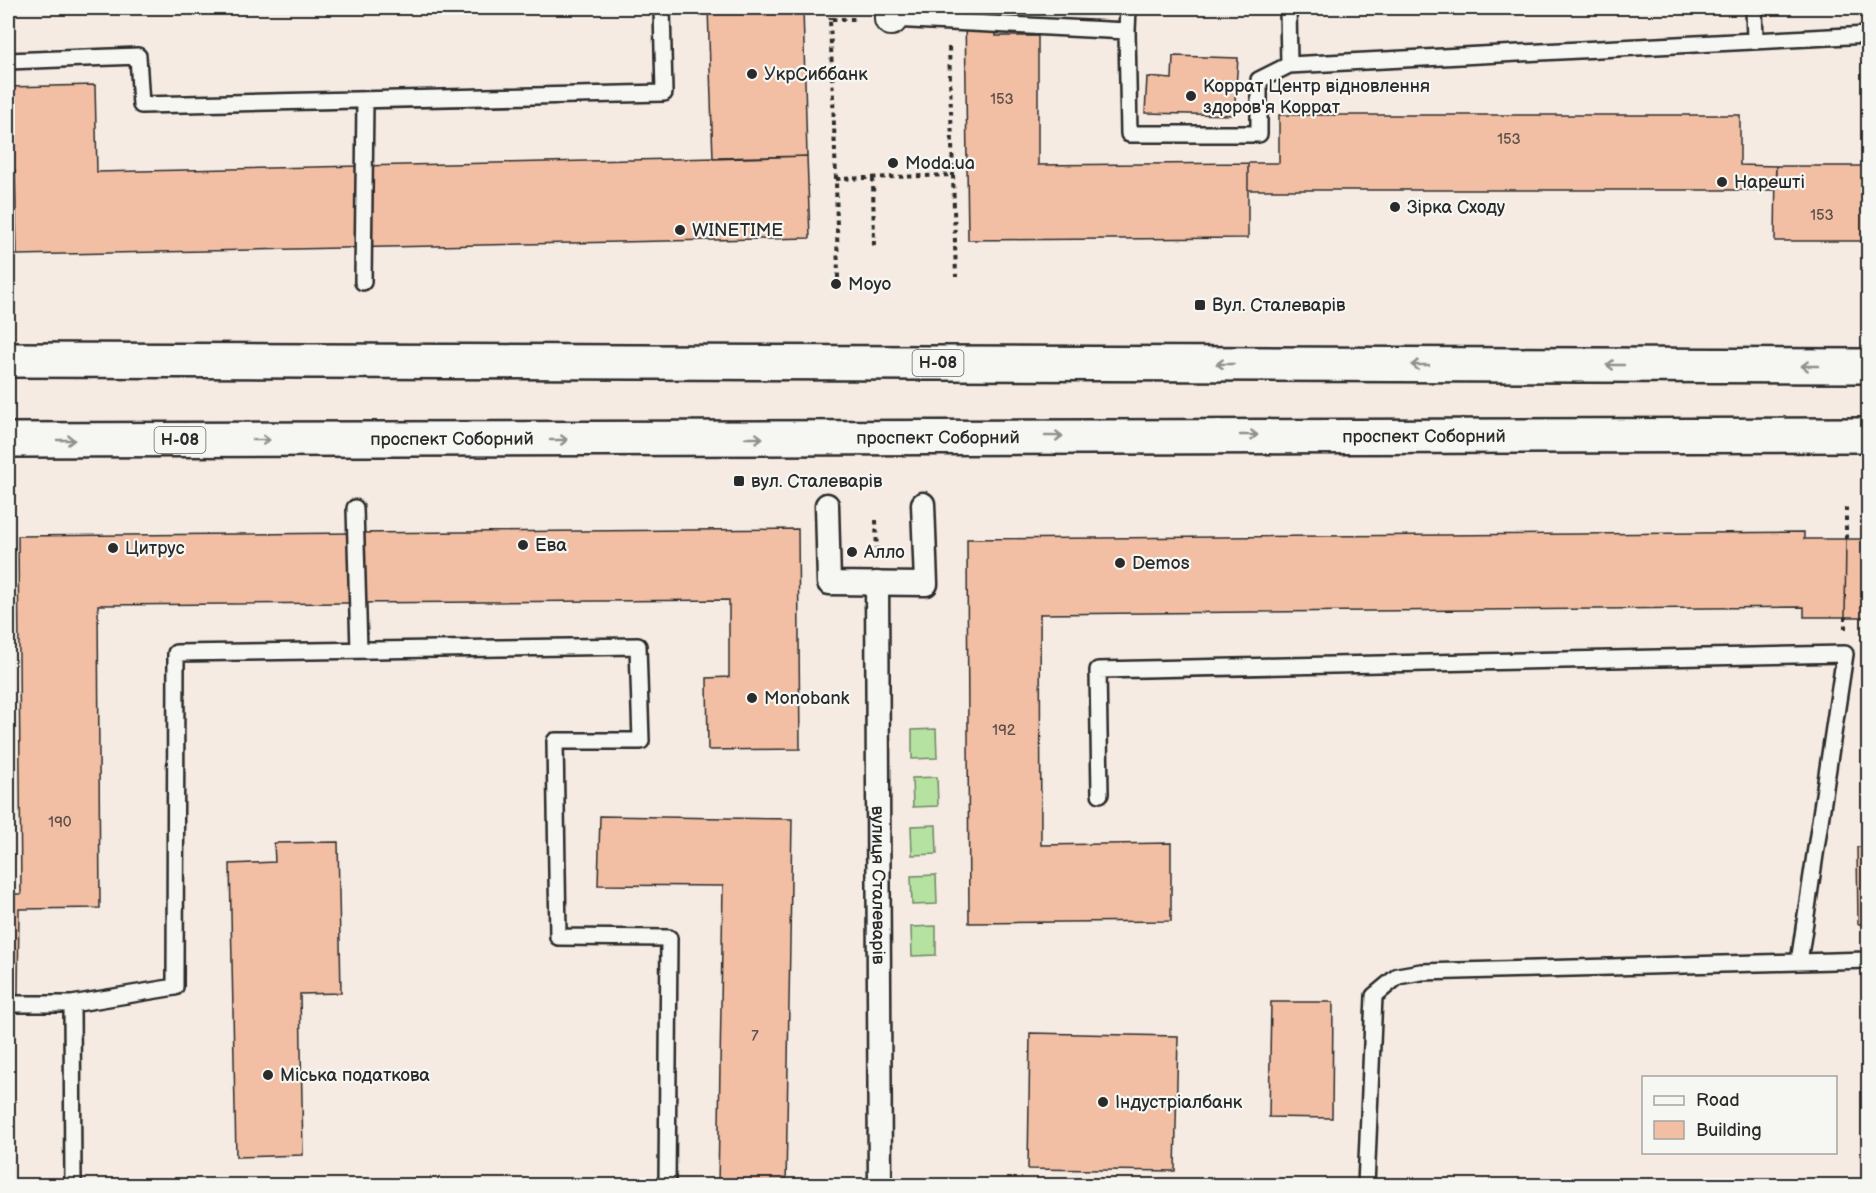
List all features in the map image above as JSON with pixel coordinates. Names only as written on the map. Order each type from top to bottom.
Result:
[{"type":"main road","name":"Н-08","points":[[8,360],[1869,366]]},
{"type":"main road","name":"проспект Соборний","points":[[8,440],[396,441],[1869,435]]},
{"type":"street","points":[[827,505],[829,583],[926,584],[923,504]]},
{"type":"street","name":"вулиця Сталеварів","points":[[877,584],[880,1185]]},
{"type":"lane","points":[[8,61],[138,56],[141,105],[664,93],[663,8]]},
{"type":"lane","points":[[1128,8],[1129,134],[1259,134],[1259,80],[1289,65],[1869,35]]},
{"type":"lane","points":[[1288,8],[1289,65]]},
{"type":"lane","points":[[1754,8],[1755,40]]},
{"type":"lane","points":[[891,13],[948,21],[1127,31]]},
{"type":"lane","points":[[363,282],[365,100]]},
{"type":"lane","points":[[355,508],[359,650]]},
{"type":"lane","points":[[8,1004],[72,1004],[175,987],[176,653],[638,645],[641,741],[555,741],[558,937],[669,938],[667,1185]]},
{"type":"lane","points":[[1100,794],[1098,670],[1845,654],[1799,962]]},
{"type":"lane","points":[[1366,1185],[1374,996],[1398,976],[1421,972],[1869,960]]},
{"type":"lane","points":[[72,1004],[73,1185]]},
{"type":"path","points":[[830,8],[838,278]]},
{"type":"path","points":[[830,19],[891,13]]},
{"type":"path","points":[[948,21],[956,277]]},
{"type":"path","points":[[836,179],[953,176]]},
{"type":"path","points":[[873,178],[874,248]]},
{"type":"path","points":[[1846,505],[1846,539]]},
{"type":"green space","points":[[936,729],[937,758],[912,759],[912,730]]},
{"type":"green space","points":[[937,777],[938,806],[913,807],[912,778]]},
{"type":"green space","points":[[936,825],[937,854],[912,855],[911,826]]},
{"type":"green space","points":[[936,875],[937,904],[912,905],[911,876]]},
{"type":"green space","points":[[936,926],[936,955],[912,956],[911,927]]},
{"type":"building","points":[[708,8],[803,8],[807,156],[713,159]]},
{"type":"building","points":[[1033,8],[1033,9],[965,9]]},
{"type":"building","points":[[965,9],[996,9],[996,36],[1038,36],[1038,165],[1248,163],[1248,238],[968,240]]},
{"type":"building","name":"Коррат Центр відновлення здоров'я Коррат","points":[[1173,56],[1238,58],[1234,115],[1145,113],[1147,77],[1172,79]]},
{"type":"building","points":[[95,85],[97,172],[807,156],[810,238],[17,255],[15,170],[8,170],[8,87]]},
{"type":"building","points":[[1279,115],[1740,115],[1740,165],[1776,166],[1775,190],[1248,190],[1248,163],[1279,163]]},
{"type":"building","points":[[1776,166],[1868,166],[1868,241],[1775,241]]},
{"type":"building","points":[[798,529],[800,749],[708,750],[707,678],[729,677],[729,600],[98,605],[100,908],[19,909],[18,997],[8,997],[8,894],[21,894],[18,536]]},
{"type":"building","points":[[1804,532],[1804,539],[1846,539],[1845,617],[1804,617],[1804,607],[1040,614],[1041,845],[1171,843],[1171,921],[969,923],[967,539]]},
{"type":"building","points":[[1846,539],[1868,539],[1868,617],[1845,617]]},
{"type":"building","points":[[600,816],[792,819],[786,1186],[718,1186],[723,886],[598,885]]},
{"type":"building","name":"Міська податкова","points":[[338,842],[341,993],[300,994],[303,1155],[236,1157],[230,864],[275,862],[274,843]]},
{"type":"building","points":[[1857,847],[1868,847],[1868,924],[1858,924]]},
{"type":"building","points":[[1271,1002],[1333,1002],[1332,1118],[1269,1117]]},
{"type":"building","name":"Індустріалбанк","points":[[1030,1033],[1178,1036],[1175,1171],[1028,1169]]},
{"type":"building","points":[[8,1108],[9,1186],[8,1186]]},
{"type":"place","name":"УкрСиббанк","points":[[752,74]]},
{"type":"place","name":"Коррат Центр відновлення здоров'я Коррат","points":[[1191,96]]},
{"type":"place","name":"Moda.ua","points":[[893,163]]},
{"type":"place","name":"Нарешті","points":[[1722,182]]},
{"type":"place","name":"Зірка Сходу","points":[[1395,207]]},
{"type":"place","name":"WINETIME","points":[[680,230]]},
{"type":"place","name":"Moyo","points":[[836,284]]},
{"type":"place","name":"Вул. Сталеварів","points":[[1200,305]]},
{"type":"place","name":"вул. Сталеварів","points":[[739,481]]},
{"type":"place","name":"Ева","points":[[523,545]]},
{"type":"place","name":"Цитрус","points":[[113,548]]},
{"type":"place","name":"Алло","points":[[852,552]]},
{"type":"place","name":"Demos","points":[[1120,563]]},
{"type":"place","name":"Monobank","points":[[752,698]]},
{"type":"place","name":"Міська податкова","points":[[268,1075]]},
{"type":"place","name":"Індустріалбанк","points":[[1103,1102]]}]
